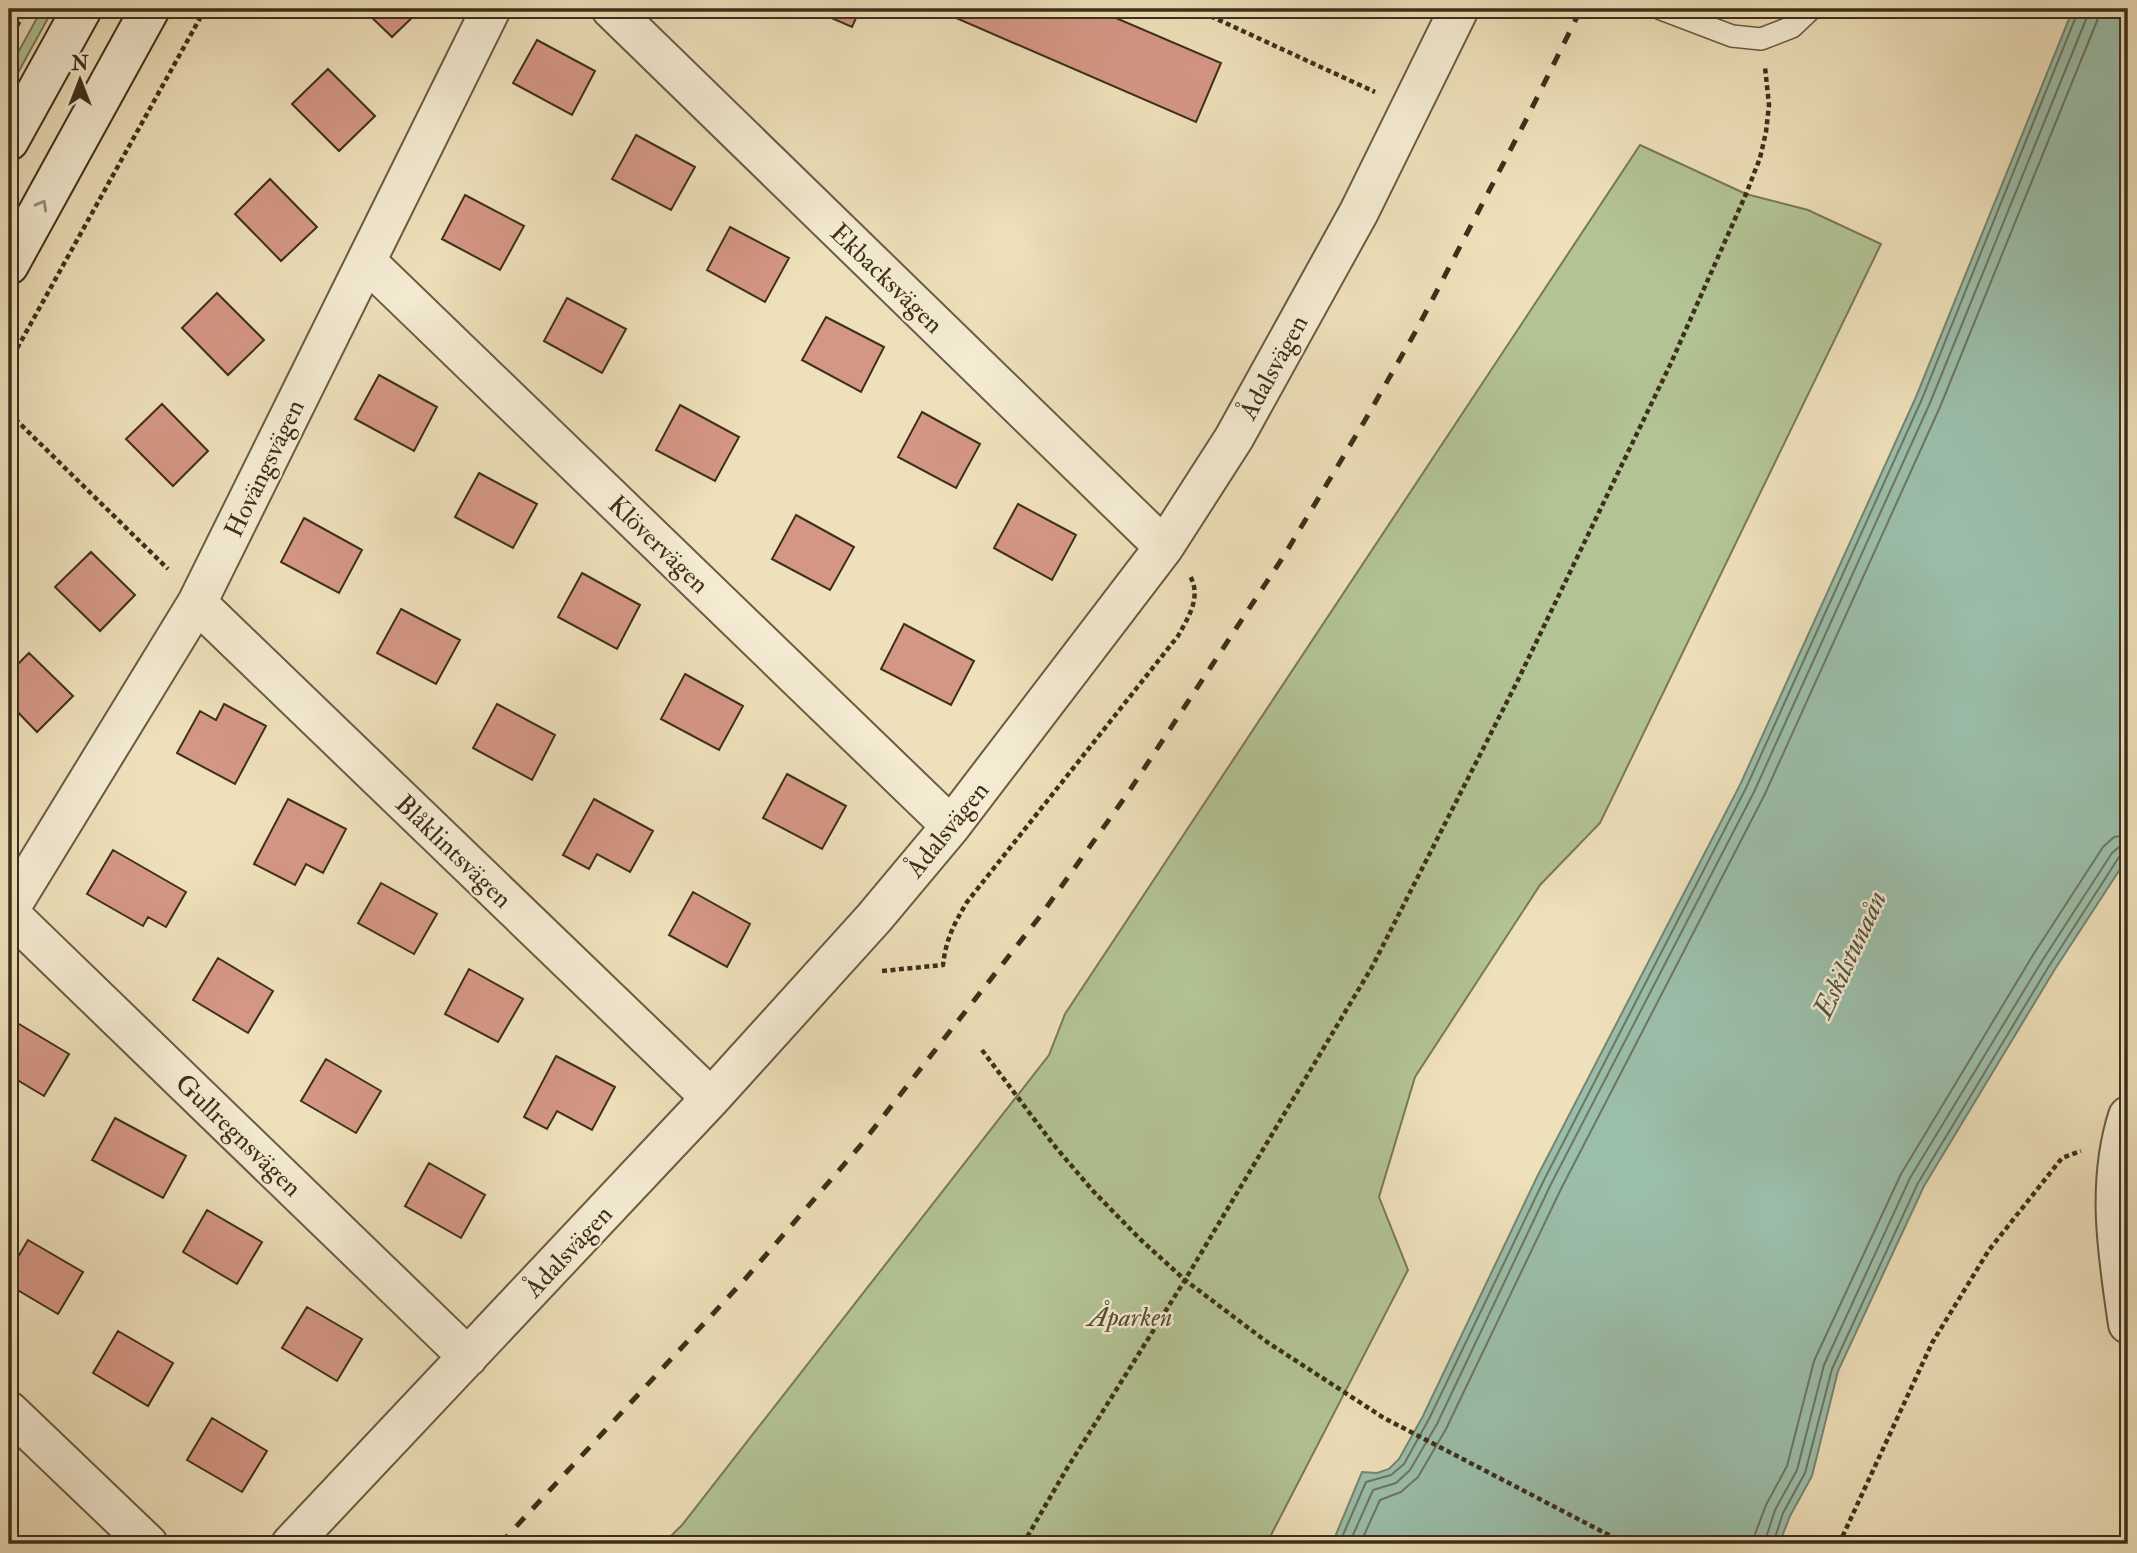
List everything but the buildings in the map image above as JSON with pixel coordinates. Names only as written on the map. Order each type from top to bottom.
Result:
[{"type":"street","points":[[9,141],[82,9]]},
{"type":"street","points":[[9,265],[150,9]]},
{"type":"street","name":"Hovängsvägen","points":[[9,912],[197,603],[491,9]]},
{"type":"street","name":"Ekbacksvägen","points":[[611,9],[1164,547]]},
{"type":"street","name":"Ådalsvägen","points":[[291,1544],[711,1098],[874,918],[951,826],[1164,547],[1241,426],[1359,212],[1459,9]]},
{"type":"street","name":"Klövervägen","points":[[367,262],[951,826]]},
{"type":"street","name":"Blåklintsvägen","points":[[197,603],[711,1098]]},
{"type":"street","name":"Gullregnsvägen","points":[[9,912],[468,1357]]},
{"type":"street","points":[[2126,1124],[2115,1184],[2118,1255],[2128,1324]]},
{"type":"street","points":[[9,1411],[148,1544]]},
{"type":"lane","points":[[1661,9],[1732,36],[1761,39],[1792,27],[1811,9]]},
{"type":"path","points":[[9,41],[26,9]]},
{"type":"path","points":[[9,363],[205,9]]},
{"type":"path","points":[[1195,9],[1410,108]]},
{"type":"path","points":[[1023,1544],[1372,967],[1516,684],[1671,363],[1760,158],[1769,105],[1761,39]]},
{"type":"path","points":[[9,413],[188,589],[197,603]]},
{"type":"path","points":[[943,965],[945,946],[967,902],[1178,636],[1190,614],[1195,597],[1193,582],[1184,567],[1164,547]]},
{"type":"path","points":[[982,1050],[1053,1144],[1093,1191],[1185,1280],[1267,1342],[1398,1425],[1626,1544]]},
{"type":"path","points":[[1839,1544],[1932,1343],[1989,1250],[2062,1158],[2126,1124]]},
{"type":"green space","points":[[42,9],[53,9],[9,89],[9,69]]},
{"type":"green space","name":"Åparken","points":[[1640,145],[1746,194],[1808,210],[1881,244],[1600,823],[1540,885],[1415,1077],[1379,1197],[1408,1270],[1270,1537],[1262,1544],[663,1544],[682,1525],[1049,1055],[1065,1014]]},
{"type":"water","name":"Eskilstunaån","points":[[2073,9],[2128,9],[2128,857],[2055,969],[1924,1186],[1838,1371],[1812,1476],[1790,1516],[1779,1544],[1332,1544],[1362,1472],[1377,1473],[1389,1469],[1399,1459],[1423,1416],[1537,1177],[1740,785],[1916,397]]},
{"type":"railway","points":[[500,1544],[746,1278],[860,1146],[1041,915],[1128,793],[1285,554],[1364,422],[1417,329],[1581,9]]}]
